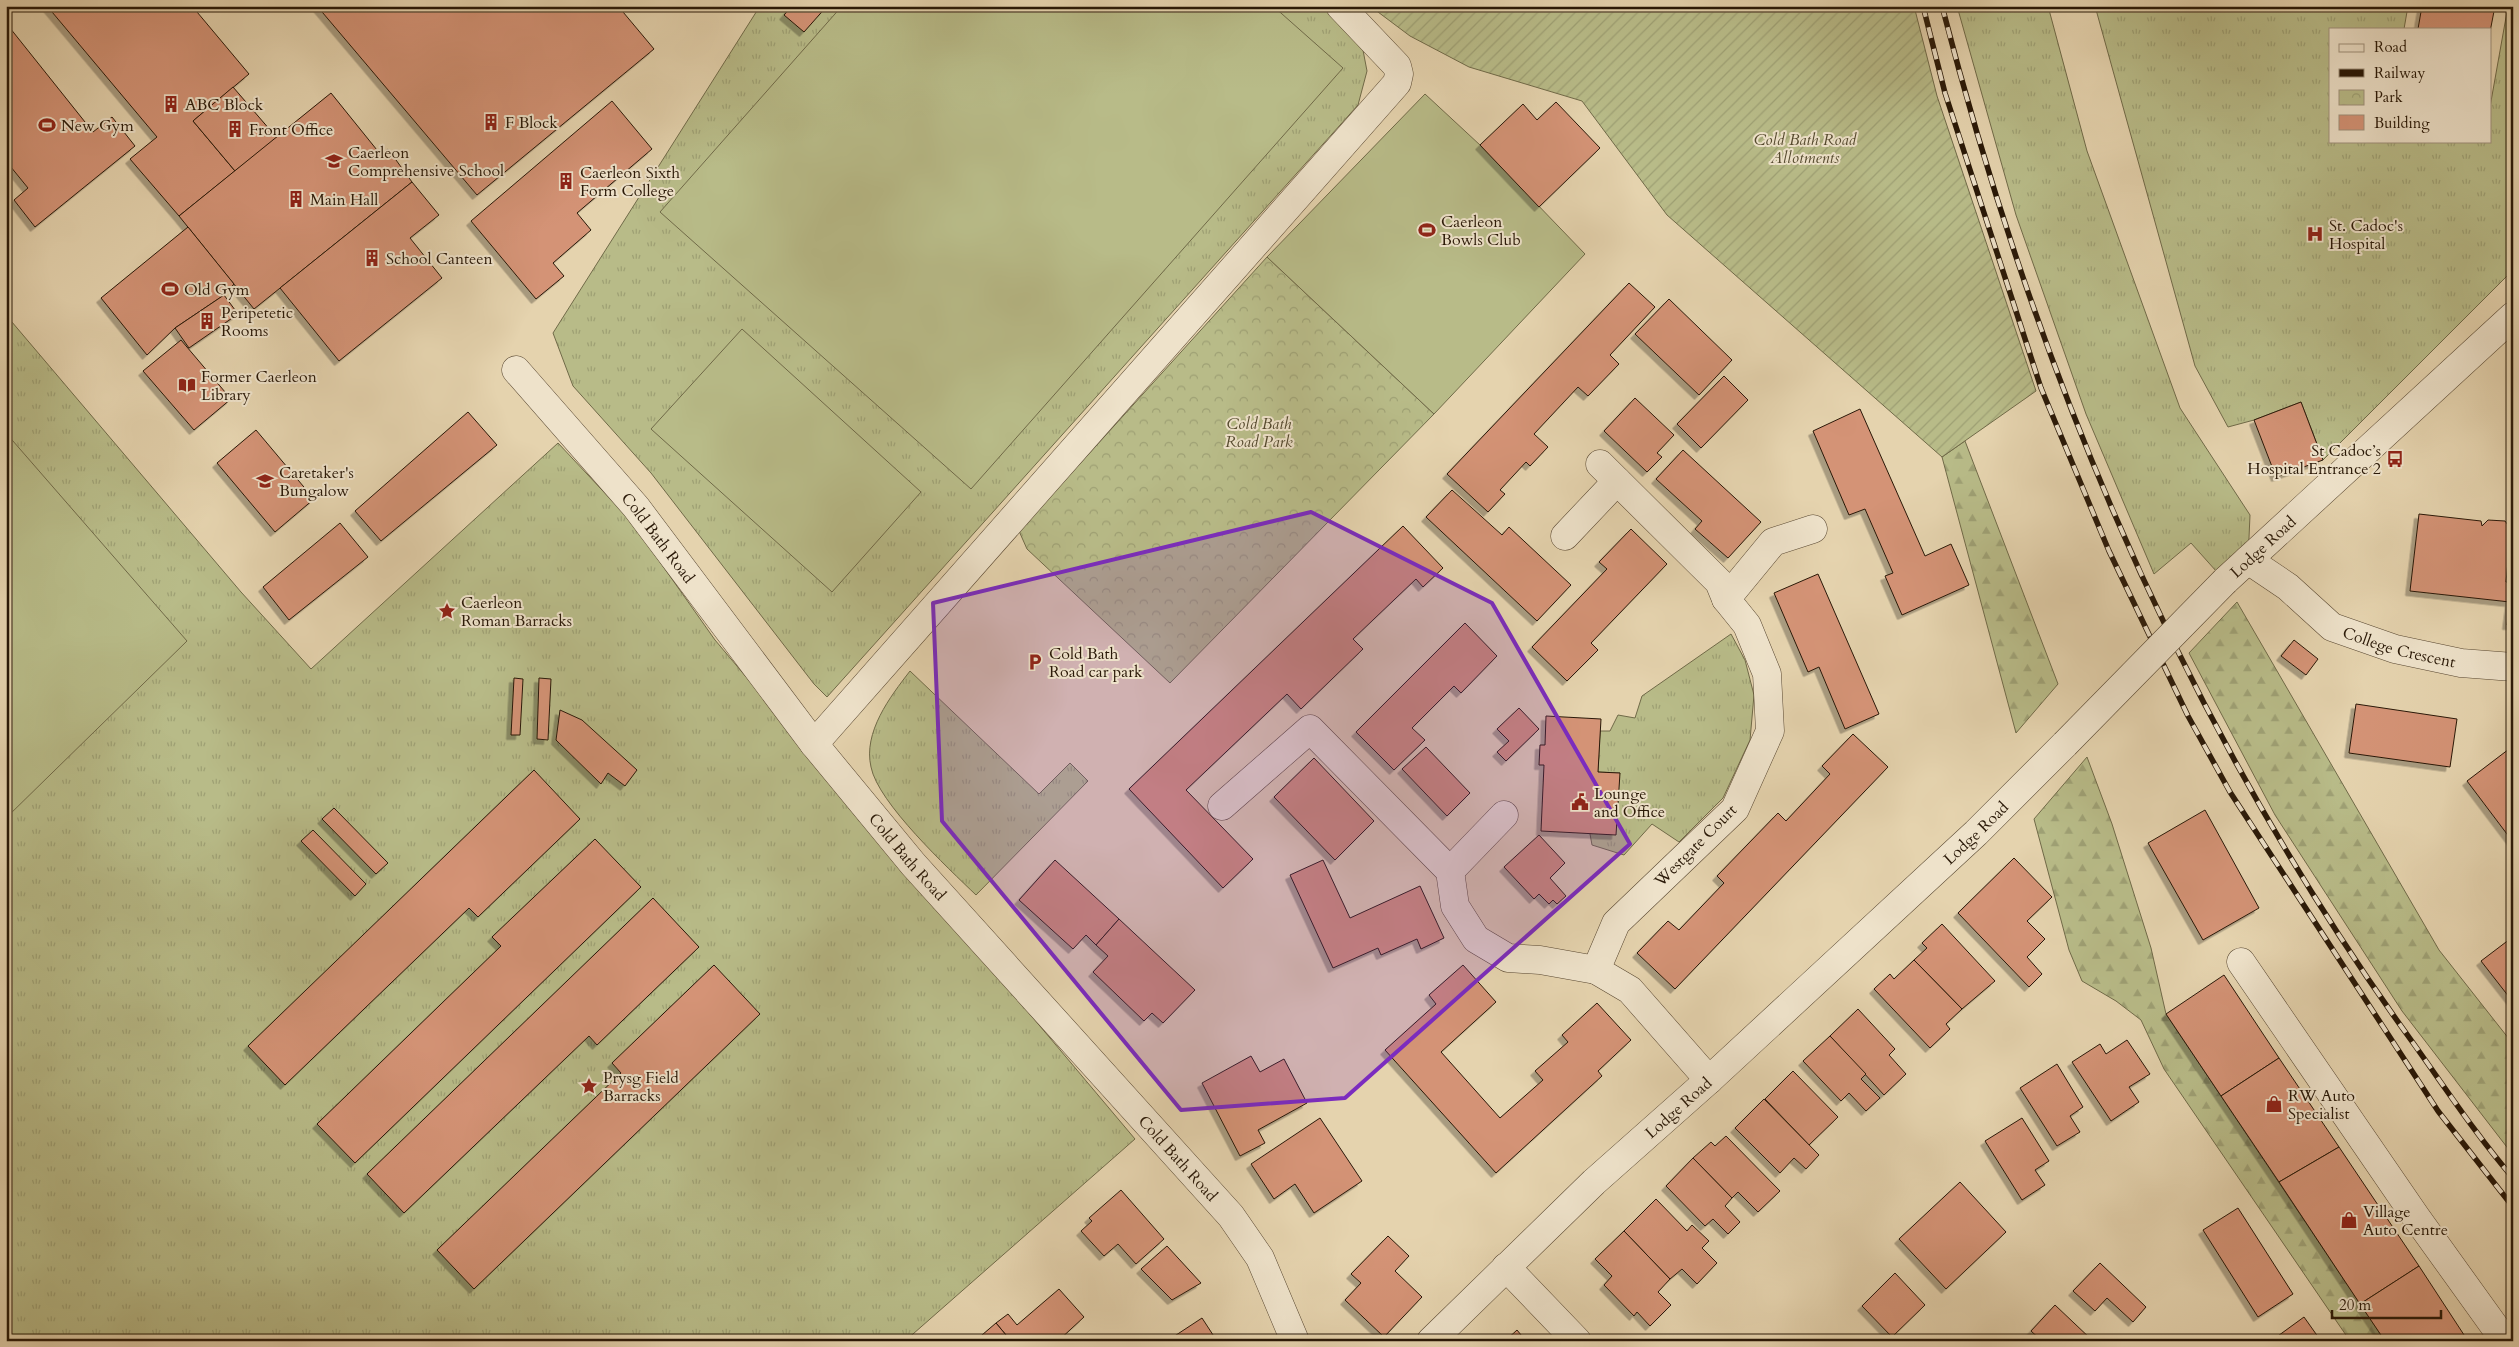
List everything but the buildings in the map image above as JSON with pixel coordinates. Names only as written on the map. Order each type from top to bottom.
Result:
[{"type":"street","points":[[814,744],[1397,82],[1399,74],[1397,66],[1340,6]]},
{"type":"street","name":"Lodge Road","points":[[1431,1341],[1594,1182],[1709,1080],[1976,833],[2225,581],[2513,316]]},
{"type":"street","name":"Cold Bath Road","points":[[516,370],[636,507],[814,744],[913,864],[1231,1216],[1260,1258],[1295,1341]]},
{"type":"street","name":"Westgate Court","points":[[1565,536],[1608,472],[1719,582],[1726,599],[1747,625],[1767,674],[1770,731],[1735,809],[1616,922],[1596,970]]},
{"type":"street","points":[[1726,599],[1773,542],[1813,529]]},
{"type":"street","name":"College Crescent","points":[[2248,560],[2288,587],[2332,627],[2395,649],[2461,663],[2513,667]]},
{"type":"street","points":[[1222,806],[1310,729],[1450,871],[1455,906],[1476,939],[1508,958],[1540,960],[1596,970],[1630,990],[1709,1080]]},
{"type":"street","points":[[1450,871],[1504,815]]},
{"type":"street","points":[[2241,962],[2411,1209],[2505,1341]]},
{"type":"street","points":[[1506,1267],[1577,1341]]},
{"type":"highlighted area","points":[[1311,512],[1492,603],[1630,844],[1345,1098],[1181,1110],[942,821],[933,603]]},
{"type":"green space","points":[[760,6],[1325,6],[1362,45],[1367,71],[1358,105],[827,697],[814,684],[651,473],[573,386],[553,333]]},
{"type":"green space","points":[[842,6],[1273,6],[1343,68],[971,489],[660,212]]},
{"type":"green space","name":"Cold Bath Road Allotments","points":[[1370,6],[1914,6],[1937,96],[2036,391],[1942,457],[1667,215],[1582,101],[1469,67],[1410,36]]},
{"type":"green space","points":[[1957,6],[2048,6],[2087,151],[2180,408],[2250,515],[2248,560],[2225,581],[2191,543],[2154,574],[2086,414],[2016,215]]},
{"type":"green space","name":"St. Cadoc's Hospital","points":[[2095,6],[2408,6],[2404,28],[2329,28],[2329,142],[2492,142],[2492,96],[2508,6],[2513,6],[2513,270],[2323,460],[2301,402],[2254,420],[2228,427],[2195,366]]},
{"type":"green space","name":"Caerleon Bowls Club","points":[[1425,94],[1480,145],[1585,254],[1434,414],[1267,257]]},
{"type":"green space","name":"Cold Bath Road Park","points":[[1267,257],[1434,414],[1170,683],[1027,549],[1019,531]]},
{"type":"green space","points":[[6,315],[241,592],[311,669],[558,443],[631,521],[715,640],[1135,1139],[905,1341],[6,1341]]},
{"type":"green space","points":[[742,329],[921,492],[832,592],[651,429]]},
{"type":"green space","points":[[6,433],[187,641],[6,818]]},
{"type":"green space","points":[[1965,441],[2058,684],[2016,733],[1942,457]]},
{"type":"green space","points":[[2237,602],[2439,950],[2513,1044],[2513,1155],[2402,1011],[2275,815],[2189,653]]},
{"type":"green space","points":[[1731,634],[1745,660],[1754,695],[1750,740],[1723,798],[1679,842],[1652,824],[1624,855],[1592,845],[1590,834],[1620,773],[1598,772],[1600,731],[1610,731],[1618,715],[1635,718],[1642,696]]},
{"type":"green space","points":[[910,671],[1039,794],[1070,763],[1088,781],[976,895],[932,852],[900,816],[876,782],[871,767],[871,741],[875,728],[894,692]]},
{"type":"green space","points":[[2087,757],[2112,824],[2151,948],[2166,1014],[2385,1341],[2350,1341],[2164,1069],[2141,1020],[2116,1001],[2082,981],[2069,950],[2034,819]]},
{"type":"railway","points":[[1923,6],[1945,93],[2041,388],[2109,551],[2188,716],[2230,792],[2438,1111],[2513,1207]]},
{"type":"railway","points":[[1942,6],[1980,144],[2024,280],[2073,414],[2128,545],[2189,674],[2257,800],[2330,922],[2460,1110],[2513,1178]]},
{"type":"place","name":"ABC Block","points":[[171,104]]},
{"type":"place","name":"F Block","points":[[491,122]]},
{"type":"place","name":"New Gym","points":[[47,125]]},
{"type":"place","name":"Front Office","points":[[235,129]]},
{"type":"place","name":"Caerleon Comprehensive School","points":[[334,161]]},
{"type":"place","name":"Caerleon Sixth Form College","points":[[566,181]]},
{"type":"place","name":"Main Hall","points":[[296,199]]},
{"type":"place","name":"Caerleon Bowls Club","points":[[1427,230]]},
{"type":"place","name":"St. Cadoc's Hospital","points":[[2315,234]]},
{"type":"place","name":"School Canteen","points":[[372,258]]},
{"type":"place","name":"Old Gym","points":[[170,289]]},
{"type":"place","name":"Peripetetic Rooms","points":[[207,321]]},
{"type":"place","name":"Former Caerleon Library","points":[[187,385]]},
{"type":"place","name":"St Cadoc’s Hospital Entrance 2","points":[[2395,459]]},
{"type":"place","name":"Caretaker's Bungalow","points":[[265,481]]},
{"type":"place","name":"Caerleon Roman Barracks","points":[[447,611]]},
{"type":"place","name":"Cold Bath Road car park","points":[[1035,662]]},
{"type":"place","name":"Lounge and Office","points":[[1580,802]]},
{"type":"place","name":"Prysg Field Barracks","points":[[589,1086]]},
{"type":"place","name":"RW Auto Specialist","points":[[2274,1104]]},
{"type":"place","name":"Village Auto Centre","points":[[2349,1220]]}]
